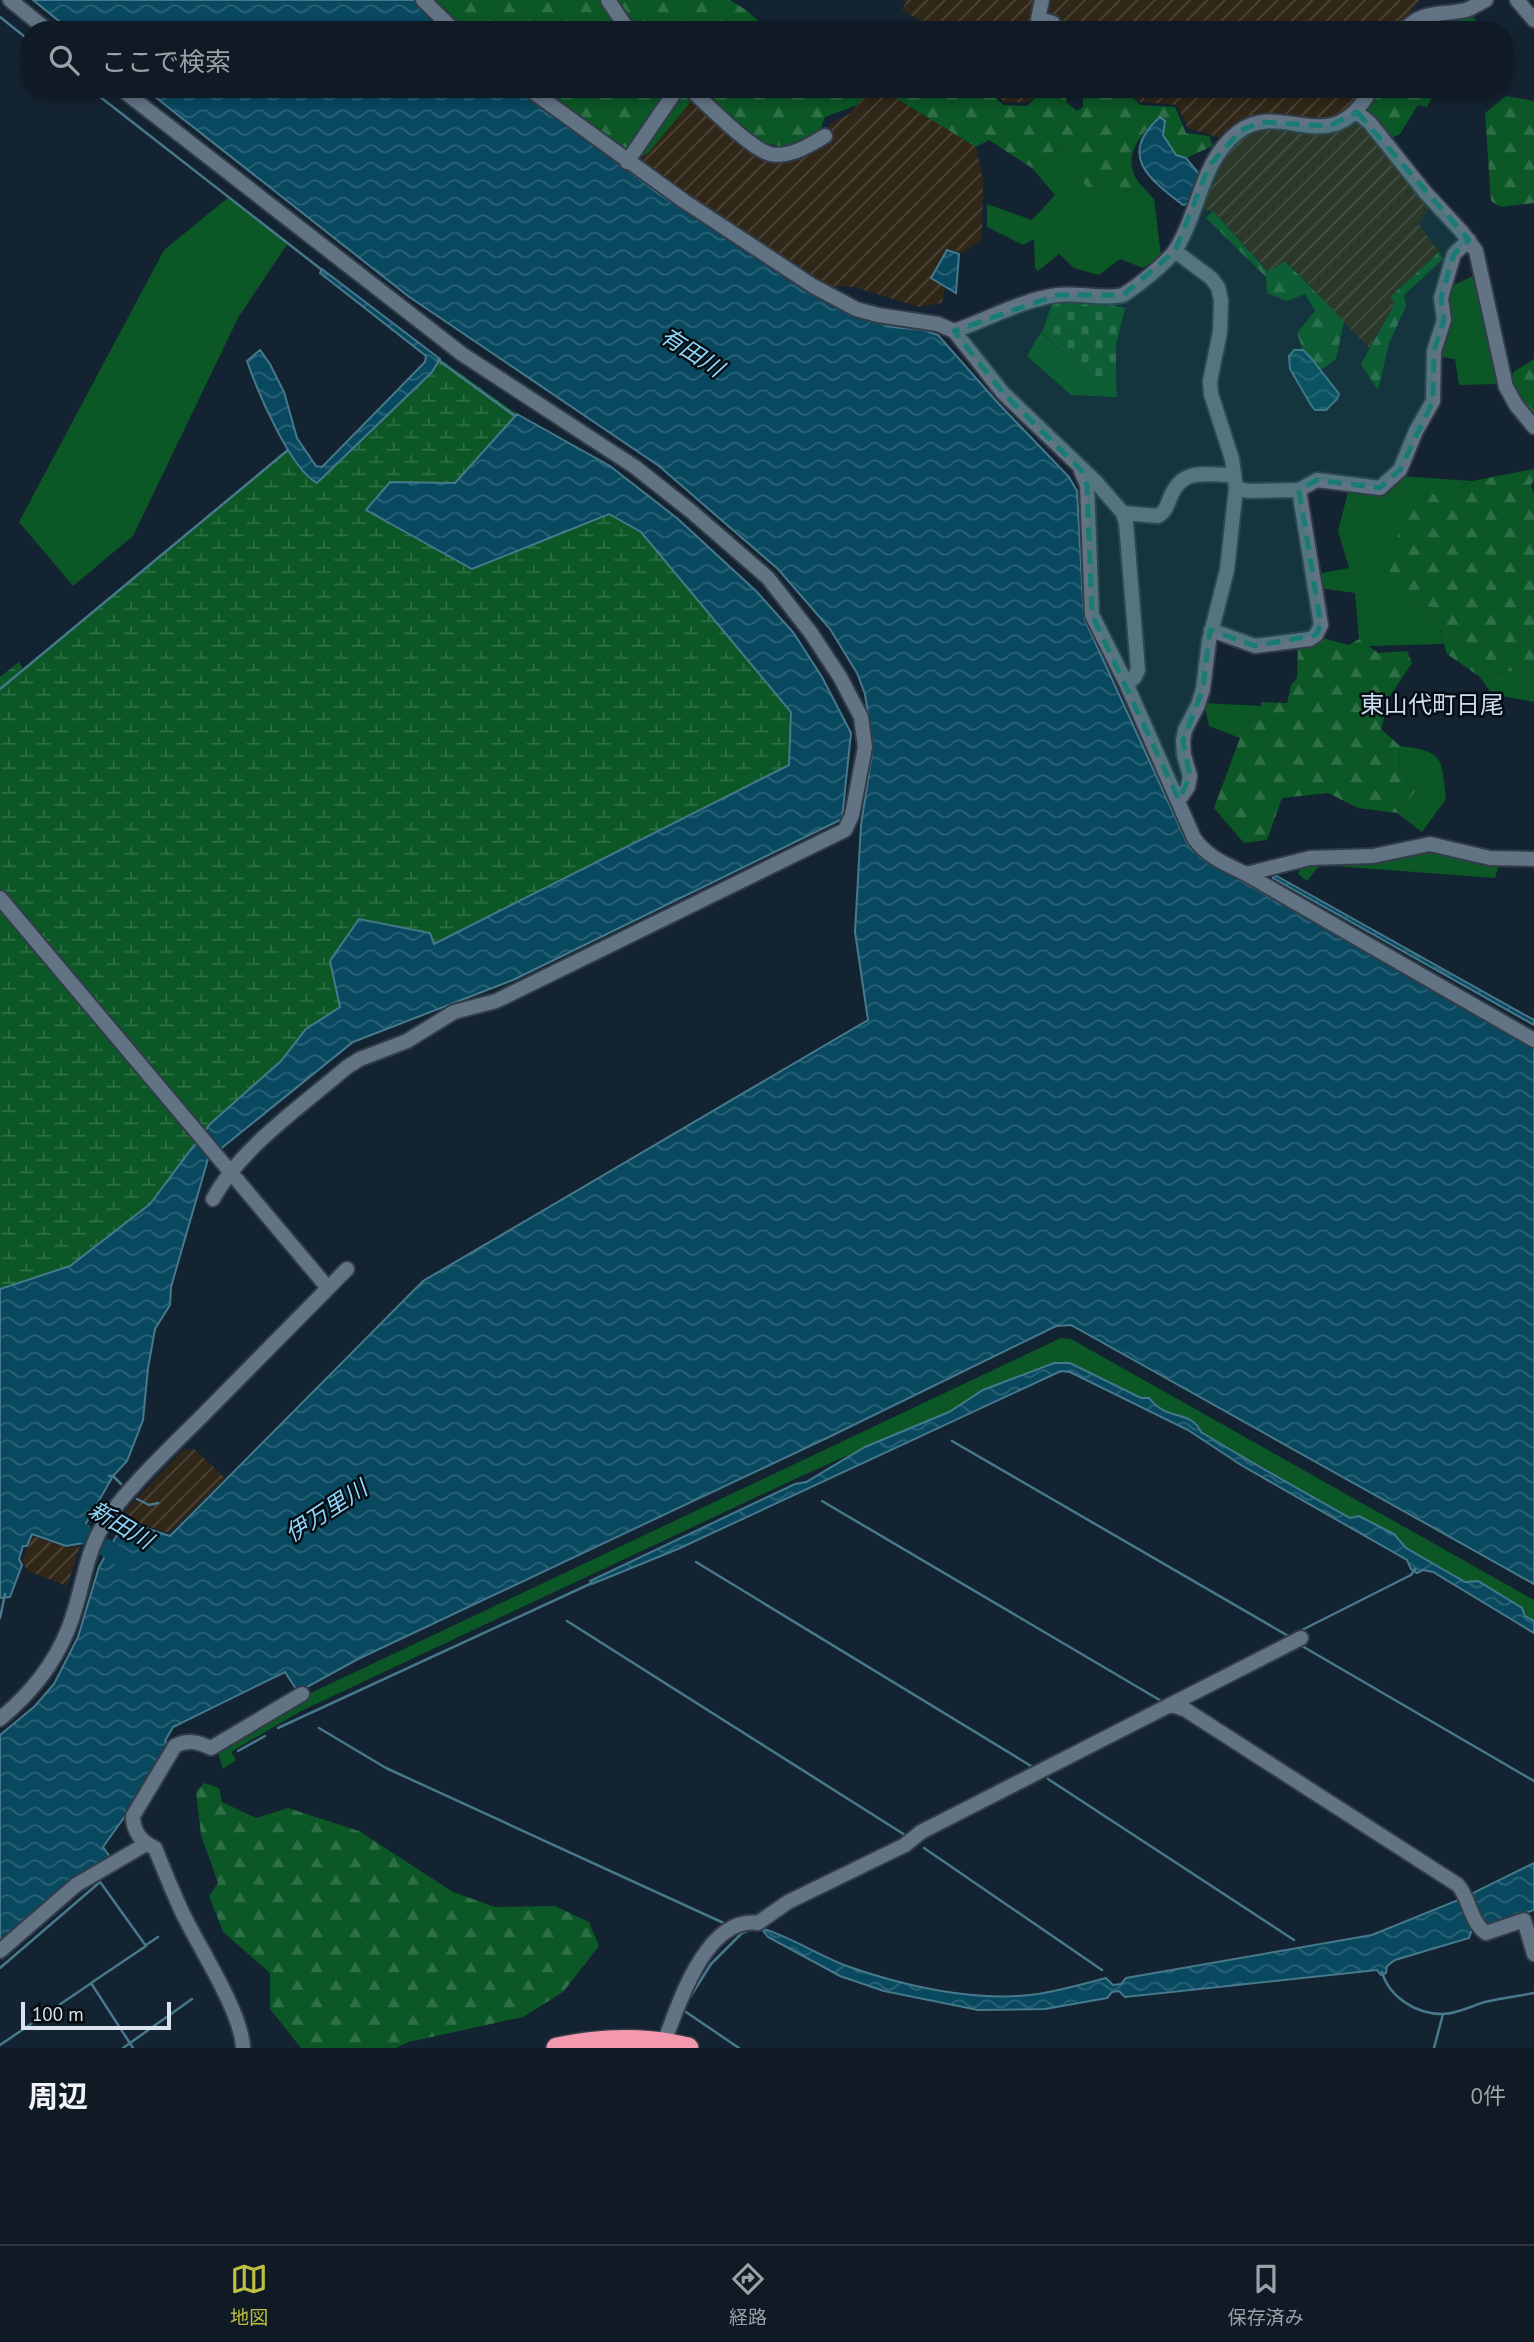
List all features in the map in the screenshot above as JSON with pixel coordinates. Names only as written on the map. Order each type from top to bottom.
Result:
[{"type":"highway","points":[[557,2048],[612,2040],[664,2043],[688,2048]]},
{"type":"street","points":[[10,0],[36,21]]},
{"type":"street","points":[[424,0],[445,21]]},
{"type":"street","points":[[608,0],[622,21]]},
{"type":"street","points":[[1042,0],[1038,19],[1046,21]]},
{"type":"street","points":[[1416,21],[1437,6],[1467,10],[1486,0]]},
{"type":"street","points":[[1517,0],[1534,20]]},
{"type":"street","points":[[133,98],[462,354],[635,467],[768,578],[811,633],[840,677],[861,717],[865,747],[852,815],[845,830],[496,1001],[454,1012],[407,1041],[346,1067],[228,1166],[213,1199]]},
{"type":"street","points":[[541,98],[627,162],[813,286],[856,309],[938,324],[954,331],[1003,393],[1096,482],[1122,513],[1126,523],[1138,670],[1134,678],[1126,683]]},
{"type":"street","points":[[627,162],[671,98]]},
{"type":"street","points":[[700,98],[738,132],[760,149],[772,154],[803,149],[825,136]]},
{"type":"street","points":[[954,331],[1030,302],[1057,295],[1083,294],[1114,298],[1123,295],[1175,251],[1192,216],[1209,166],[1225,144],[1241,130],[1262,122],[1329,126],[1345,121],[1357,112],[1366,98]]},
{"type":"street","points":[[1357,112],[1476,251],[1506,387],[1516,405],[1534,427]]},
{"type":"street","points":[[1122,513],[1157,516],[1165,511],[1175,486],[1188,475],[1234,481],[1248,491],[1299,490],[1317,480],[1380,488],[1400,470],[1416,431],[1433,401],[1434,351],[1444,320],[1441,298],[1454,254],[1469,240]]},
{"type":"street","points":[[1175,251],[1210,278],[1218,287],[1222,300],[1220,332],[1210,381],[1211,394],[1232,459],[1234,481],[1227,570],[1211,630],[1203,689],[1185,730],[1184,755],[1190,776],[1188,787],[1179,800]]},
{"type":"street","points":[[1081,470],[1087,485],[1092,615],[1126,683],[1200,848],[1534,1040]]},
{"type":"street","points":[[1211,630],[1255,646],[1310,639],[1316,635],[1321,625],[1299,490]]},
{"type":"street","points":[[1246,874],[1310,858],[1373,856],[1430,844],[1490,858],[1534,859]]},
{"type":"street","points":[[0,898],[328,1288]]},
{"type":"street","points":[[0,1719],[26,1696],[54,1659],[69,1626],[88,1555],[114,1509],[347,1269]]},
{"type":"street","points":[[664,2043],[688,1979],[701,1959],[724,1934],[751,1922],[758,1923],[789,1902],[905,1845],[921,1832],[1301,1638]]},
{"type":"street","points":[[243,2048],[243,2037],[222,1987],[183,1913],[155,1848],[146,1844],[133,1825],[133,1816],[175,1746],[184,1741],[198,1742],[211,1748],[302,1694]]},
{"type":"street","points":[[1172,1705],[1186,1710],[1458,1885],[1466,1896],[1479,1928],[1486,1933],[1529,1918],[1534,1954]]},
{"type":"street","points":[[0,1951],[76,1885],[146,1844]]},
{"type":"highlighted area","points":[[1357,112],[1469,240],[1454,254],[1441,298],[1444,320],[1434,351],[1433,401],[1400,470],[1380,488],[1317,480],[1299,490],[1321,625],[1316,635],[1255,646],[1210,630],[1203,689],[1183,741],[1190,776],[1179,800],[1092,615],[1087,485],[1081,470],[1003,393],[954,331],[1057,295],[1123,295],[1175,251],[1209,166],[1241,130],[1262,122],[1329,126]]},
{"type":"shaded area","points":[[902,0],[1420,0],[1403,21],[921,21],[902,10],[906,3]]},
{"type":"shaded area","points":[[681,98],[690,98],[751,151],[823,144],[831,123],[851,113],[863,98],[896,98],[976,147],[983,180],[982,239],[962,253],[947,248],[930,278],[945,288],[942,303],[919,307],[854,287],[826,286],[638,163]]},
{"type":"shaded area","points":[[1000,98],[1033,98],[1029,102],[1006,103]]},
{"type":"shaded area","points":[[1136,98],[1358,98],[1342,117],[1327,121],[1239,125],[1221,138],[1188,128],[1177,105],[1140,102]]},
{"type":"shaded area","points":[[1358,122],[1430,206],[1419,224],[1439,252],[1390,297],[1395,302],[1369,348],[1286,261],[1269,272],[1213,211],[1200,209],[1215,168],[1234,144],[1248,133],[1264,129],[1332,134]]},
{"type":"shaded area","points":[[194,1449],[225,1478],[169,1533],[136,1522],[124,1512],[183,1450]]},
{"type":"shaded area","points":[[33,1536],[67,1548],[80,1546],[67,1586],[28,1571],[22,1562]]},
{"type":"green space","points":[[435,0],[730,0],[759,21],[457,21]]},
{"type":"green space","points":[[1472,16],[1477,21],[1440,21]]},
{"type":"green space","points":[[556,98],[694,98],[648,153],[636,159]]},
{"type":"green space","points":[[706,98],[863,98],[857,105],[825,117],[819,133],[784,147],[760,142]]},
{"type":"green space","points":[[896,98],[995,98],[1004,105],[1027,106],[1035,98],[1066,98],[1067,103],[1077,111],[1083,107],[1083,98],[1133,98],[1140,105],[1175,107],[1186,133],[1209,136],[1213,146],[1186,158],[1176,155],[1163,135],[1159,117],[1134,148],[1132,166],[1140,184],[1134,196],[1112,184],[1091,192],[1075,172],[1061,145],[1032,168],[989,140],[976,147]]},
{"type":"green space","points":[[1374,98],[1432,98],[1427,107],[1418,105],[1400,134],[1390,139],[1367,111]]},
{"type":"green space","points":[[1504,98],[1534,101],[1534,203],[1501,207],[1491,201],[1485,113]]},
{"type":"green space","points":[[1061,145],[1075,172],[1112,183],[1134,196],[1140,184],[1154,199],[1161,256],[1143,268],[1120,259],[1099,275],[1074,268],[1059,254],[1038,271],[1035,268],[1034,239],[1023,245],[987,227],[987,204],[1032,220],[1055,195],[1032,168]]},
{"type":"green space","points":[[229,197],[288,243],[238,318],[133,536],[73,586],[19,522],[164,250]]},
{"type":"green space","points":[[1213,211],[1268,272],[1285,261],[1344,321],[1336,359],[1321,370],[1303,350],[1297,333],[1315,311],[1305,294],[1287,301],[1267,293],[1266,277],[1206,218]]},
{"type":"green space","points":[[1439,252],[1443,259],[1404,295],[1406,306],[1389,343],[1378,390],[1361,364],[1395,303],[1390,297]]},
{"type":"green space","points":[[1479,273],[1501,384],[1459,385],[1455,359],[1441,357],[1448,329],[1448,288]]},
{"type":"green space","points":[[1080,298],[1125,308],[1116,345],[1116,380],[1086,375],[1042,332],[1052,304]]},
{"type":"green space","points":[[1041,332],[1086,375],[1116,380],[1117,397],[1071,395],[1027,356]]},
{"type":"green space","points":[[440,359],[517,414],[455,483],[390,482],[367,510],[472,569],[609,514],[641,532],[791,712],[789,765],[433,945],[330,961],[340,1007],[306,1029],[281,1061],[210,1124],[150,1204],[70,1266],[0,1289],[0,677],[19,662],[23,669],[288,450],[310,480],[432,372]]},
{"type":"green space","points":[[1534,359],[1534,419],[1512,384],[1513,372]]},
{"type":"green space","points":[[1534,469],[1531,485],[1534,494],[1534,680],[1511,671],[1480,677],[1447,654],[1434,609],[1398,592],[1388,567],[1412,490],[1447,497],[1472,481]]},
{"type":"green space","points":[[1400,476],[1472,481],[1447,497],[1398,592],[1434,609],[1444,644],[1368,646],[1359,639],[1355,593],[1319,588],[1316,574],[1349,568],[1338,531],[1349,488]]},
{"type":"green space","points":[[1322,638],[1349,645],[1359,639],[1378,653],[1407,651],[1412,663],[1390,696],[1381,729],[1400,746],[1399,772],[1417,790],[1397,813],[1358,808],[1328,793],[1282,798],[1267,840],[1244,843],[1214,808],[1240,738],[1261,702],[1287,703],[1291,685],[1297,678],[1298,645]]},
{"type":"green space","points":[[1511,671],[1534,680],[1534,702],[1492,694],[1480,677]]},
{"type":"green space","points":[[1204,703],[1261,706],[1240,738],[1209,726]]},
{"type":"green space","points":[[1400,746],[1433,754],[1441,766],[1446,799],[1422,832],[1397,813],[1417,790],[1399,772]]},
{"type":"green space","points":[[1434,849],[1500,862],[1495,878],[1320,865],[1307,881],[1298,874],[1302,864]]},
{"type":"green space","points":[[1061,1338],[1071,1339],[1534,1600],[1534,1621],[1478,1581],[1465,1582],[1406,1548],[1394,1534],[1359,1516],[1350,1518],[1201,1432],[1191,1420],[1164,1410],[1149,1398],[1141,1398],[1070,1363],[983,1390],[949,1412],[865,1447],[852,1457],[846,1456],[795,1479],[301,1711],[231,1752],[236,1760],[223,1769],[217,1749],[298,1699]]},
{"type":"green space","points":[[204,1783],[219,1788],[222,1802],[256,1818],[288,1808],[359,1831],[453,1892],[495,1907],[555,1906],[589,1922],[599,1946],[563,1992],[523,2017],[409,2042],[396,2048],[301,2048],[270,2009],[270,1973],[223,1932],[209,1896],[218,1883],[201,1835],[196,1792]]},
{"type":"water","points":[[33,0],[415,0],[437,21],[59,21]]},
{"type":"water","points":[[156,98],[533,98],[659,194],[820,297],[858,317],[938,335],[1069,477],[1077,491],[1084,618],[1187,843],[1201,858],[1534,1047],[1534,1584],[1071,1325],[1056,1326],[831,1436],[358,1659],[298,1692],[285,1672],[173,1727],[165,1741],[169,1746],[133,1805],[103,1847],[110,1857],[76,1878],[0,1945],[0,1735],[35,1706],[54,1684],[78,1637],[99,1567],[127,1517],[137,1525],[170,1536],[423,1281],[868,1020],[855,932],[861,825],[873,747],[865,694],[857,673],[830,629],[778,569],[659,466],[408,296]]},
{"type":"water","points":[[1160,117],[1165,121],[1163,135],[1176,155],[1186,158],[1200,175],[1189,204],[1183,205],[1159,186],[1149,176],[1139,155],[1147,131]]},
{"type":"water","points":[[947,250],[959,254],[956,293],[931,278]]},
{"type":"water","points":[[322,269],[440,359],[432,372],[317,483],[296,462],[286,446],[266,409],[247,361],[260,350],[270,364],[284,392],[297,438],[316,466],[322,467],[425,362],[426,356],[320,273]]},
{"type":"water","points":[[1294,350],[1303,350],[1339,394],[1326,410],[1315,410],[1290,369],[1289,356]]},
{"type":"water","points":[[517,414],[610,466],[678,519],[756,591],[793,632],[822,677],[851,733],[842,819],[513,980],[353,1042],[208,1159],[171,1287],[170,1305],[155,1329],[143,1420],[127,1461],[113,1476],[85,1525],[89,1527],[83,1543],[66,1546],[32,1534],[27,1546],[23,1546],[19,1559],[22,1565],[10,1597],[0,1598],[0,1289],[70,1266],[150,1204],[210,1124],[281,1061],[306,1029],[340,1007],[330,961],[359,919],[430,933],[434,944],[789,765],[791,712],[641,532],[609,514],[472,569],[366,510],[390,482],[455,483]]},
{"type":"water","points":[[1275,875],[1534,1020],[1534,1025],[1273,878]]},
{"type":"water","points":[[1054,1363],[1070,1363],[1141,1398],[1149,1398],[1164,1410],[1191,1420],[1201,1432],[1256,1465],[1350,1518],[1359,1516],[1394,1534],[1406,1548],[1465,1582],[1478,1581],[1522,1608],[1525,1616],[1534,1621],[1534,1633],[1433,1572],[1423,1570],[1417,1573],[1411,1569],[1407,1560],[1241,1465],[1188,1430],[1070,1372],[1061,1371],[678,1549],[592,1584],[590,1581],[795,1484],[806,1482],[865,1447],[949,1412],[983,1390]]},
{"type":"water","points":[[1534,1863],[1534,1910],[1488,1926],[1469,1917],[1472,1929],[1469,1938],[1395,1960],[1387,1966],[1386,1973],[1381,1975],[1377,1970],[1125,1997],[1119,1991],[1112,1992],[1107,1998],[1045,2009],[978,2010],[884,1991],[840,1976],[768,1937],[761,1928],[844,1965],[890,1980],[940,1991],[1015,1996],[1038,1994],[1106,1978],[1113,1985],[1121,1984],[1126,1978],[1372,1935],[1458,1900],[1475,1907],[1473,1893]]},
{"type":"waterway","points":[[0,17],[21,34]]},
{"type":"waterway","points":[[102,98],[322,270]]},
{"type":"waterway","points":[[438,360],[515,416]]},
{"type":"waterway","points":[[0,689],[288,450]]},
{"type":"waterway","points":[[952,1441],[1290,1637]]},
{"type":"waterway","points":[[109,1476],[113,1476],[121,1484]]},
{"type":"waterway","points":[[137,1499],[149,1505],[158,1503]]},
{"type":"waterway","points":[[822,1501],[1163,1702]]},
{"type":"waterway","name":"新田川","points":[[68,1524],[127,1561]]},
{"type":"waterway","points":[[696,1562],[1031,1766]]},
{"type":"waterway","points":[[1298,1632],[1411,1575],[1415,1569]]},
{"type":"waterway","points":[[278,1728],[592,1583]]},
{"type":"waterway","points":[[0,1618],[5,1594]]},
{"type":"waterway","points":[[567,1621],[905,1835]]},
{"type":"waterway","points":[[1302,1646],[1534,1781]]},
{"type":"waterway","points":[[319,1728],[386,1768],[728,1925]]},
{"type":"waterway","points":[[238,1751],[265,1736]]},
{"type":"waterway","points":[[989,1789],[1058,1754]]},
{"type":"waterway","points":[[1048,1779],[1294,1940]]},
{"type":"waterway","points":[[898,1841],[918,1826]]},
{"type":"waterway","points":[[924,1848],[1102,1970]]},
{"type":"waterway","points":[[1413,1864],[1451,1889]]},
{"type":"waterway","points":[[98,1879],[146,1946],[91,1983],[133,2048]]},
{"type":"waterway","points":[[0,1968],[100,1882]]},
{"type":"waterway","points":[[753,1917],[780,1899]]},
{"type":"waterway","points":[[687,2002],[711,1964],[747,1931]]},
{"type":"waterway","points":[[146,1945],[158,1937]]},
{"type":"waterway","points":[[1382,1972],[1397,1996],[1413,2007],[1432,2013],[1453,2013],[1485,2002],[1534,1993]]},
{"type":"waterway","points":[[0,2045],[90,1984]]},
{"type":"waterway","points":[[123,2048],[192,1999]]},
{"type":"waterway","points":[[683,2010],[739,2048]]},
{"type":"waterway","points":[[1434,2048],[1443,2014]]},
{"type":"district","name":"東山代町日尾","points":[[1432,705]]},
{"type":"water label","name":"有田川","points":[[692,352]]},
{"type":"water label","name":"伊万里川","points":[[326,1511]]}]
